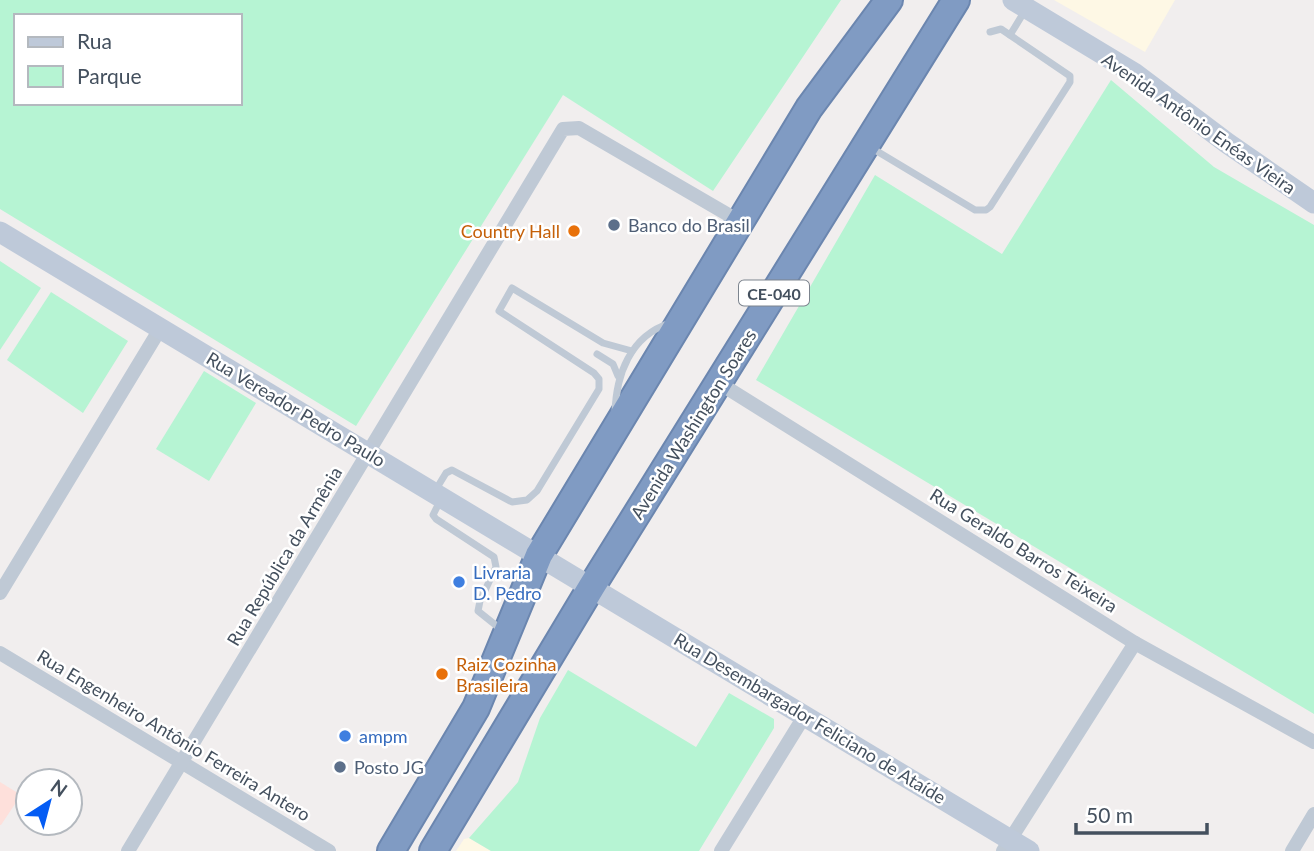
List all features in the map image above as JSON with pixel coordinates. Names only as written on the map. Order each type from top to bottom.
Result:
[{"type":"highway","points":[[391,851],[476,708],[539,555],[809,108],[889,0]]},
{"type":"highway","name":"Avenida Washington Soares","points":[[433,851],[592,586],[956,0]]},
{"type":"street","name":"Avenida Antônio Enéas Vieira","points":[[1018,3],[1134,73],[1227,143],[1314,203]]},
{"type":"street","name":"Rua República da Armênia","points":[[128,851],[563,129],[579,128],[739,221]]},
{"type":"street","name":"Rua Vereador Pedro Paulo","points":[[0,232],[592,586]]},
{"type":"street","points":[[0,593],[160,328]]},
{"type":"street","name":"Rua Geraldo Barros Teixeira","points":[[719,383],[1135,643],[1314,741]]},
{"type":"street","name":"Rua Desembargador Feliciano de Ataíde","points":[[592,586],[805,715],[1007,845],[1029,851]]},
{"type":"street","points":[[1007,845],[1135,643]]},
{"type":"street","name":"Rua Engenheiro Antônio Ferreira Antero","points":[[0,653],[329,851]]},
{"type":"street","points":[[721,851],[805,715]]},
{"type":"street","points":[[1292,851],[1314,814]]},
{"type":"lane","points":[[1010,35],[1018,3]]},
{"type":"lane","points":[[867,145],[975,210],[986,211],[1070,82],[1066,71],[1001,29],[990,32]]},
{"type":"lane","points":[[507,633],[478,611],[496,567],[494,557],[436,519],[435,509],[446,472],[452,470],[512,502],[527,500],[537,491],[599,389],[599,379],[594,373],[499,311],[512,288],[603,343],[632,351]]},
{"type":"lane","points":[[614,430],[618,376],[632,351],[653,331],[681,319]]},
{"type":"lane","points":[[597,354],[613,364],[618,376]]},
{"type":"shaded area","points":[[1054,0],[1175,0],[1145,52]]},
{"type":"shaded area","points":[[0,782],[14,791],[14,806],[0,825]]},
{"type":"shaded area","points":[[469,838],[491,851],[456,851],[464,839]]},
{"type":"green space","points":[[0,0],[841,0],[713,191],[563,95],[356,426],[0,209]]},
{"type":"green space","points":[[1111,80],[1214,167],[1314,225],[1314,714],[756,380],[875,175],[1002,254]]},
{"type":"green space","points":[[0,261],[41,288],[0,350]]},
{"type":"green space","points":[[51,292],[128,341],[83,413],[7,360]]},
{"type":"green space","points":[[204,371],[256,403],[209,481],[156,449]]},
{"type":"green space","points":[[568,670],[696,747],[729,693],[774,719],[774,728],[699,851],[491,851],[469,838],[518,782],[540,718]]},
{"type":"place","name":"Banco do Brasil","points":[[614,225]]},
{"type":"place","name":"Country Hall","points":[[574,231]]},
{"type":"place","name":"Livraria D. Pedro","points":[[459,582]]},
{"type":"place","name":"Raiz Cozinha Brasileira","points":[[442,674]]},
{"type":"place","name":"ampm","points":[[345,736]]},
{"type":"place","name":"Posto JG","points":[[340,767]]}]
